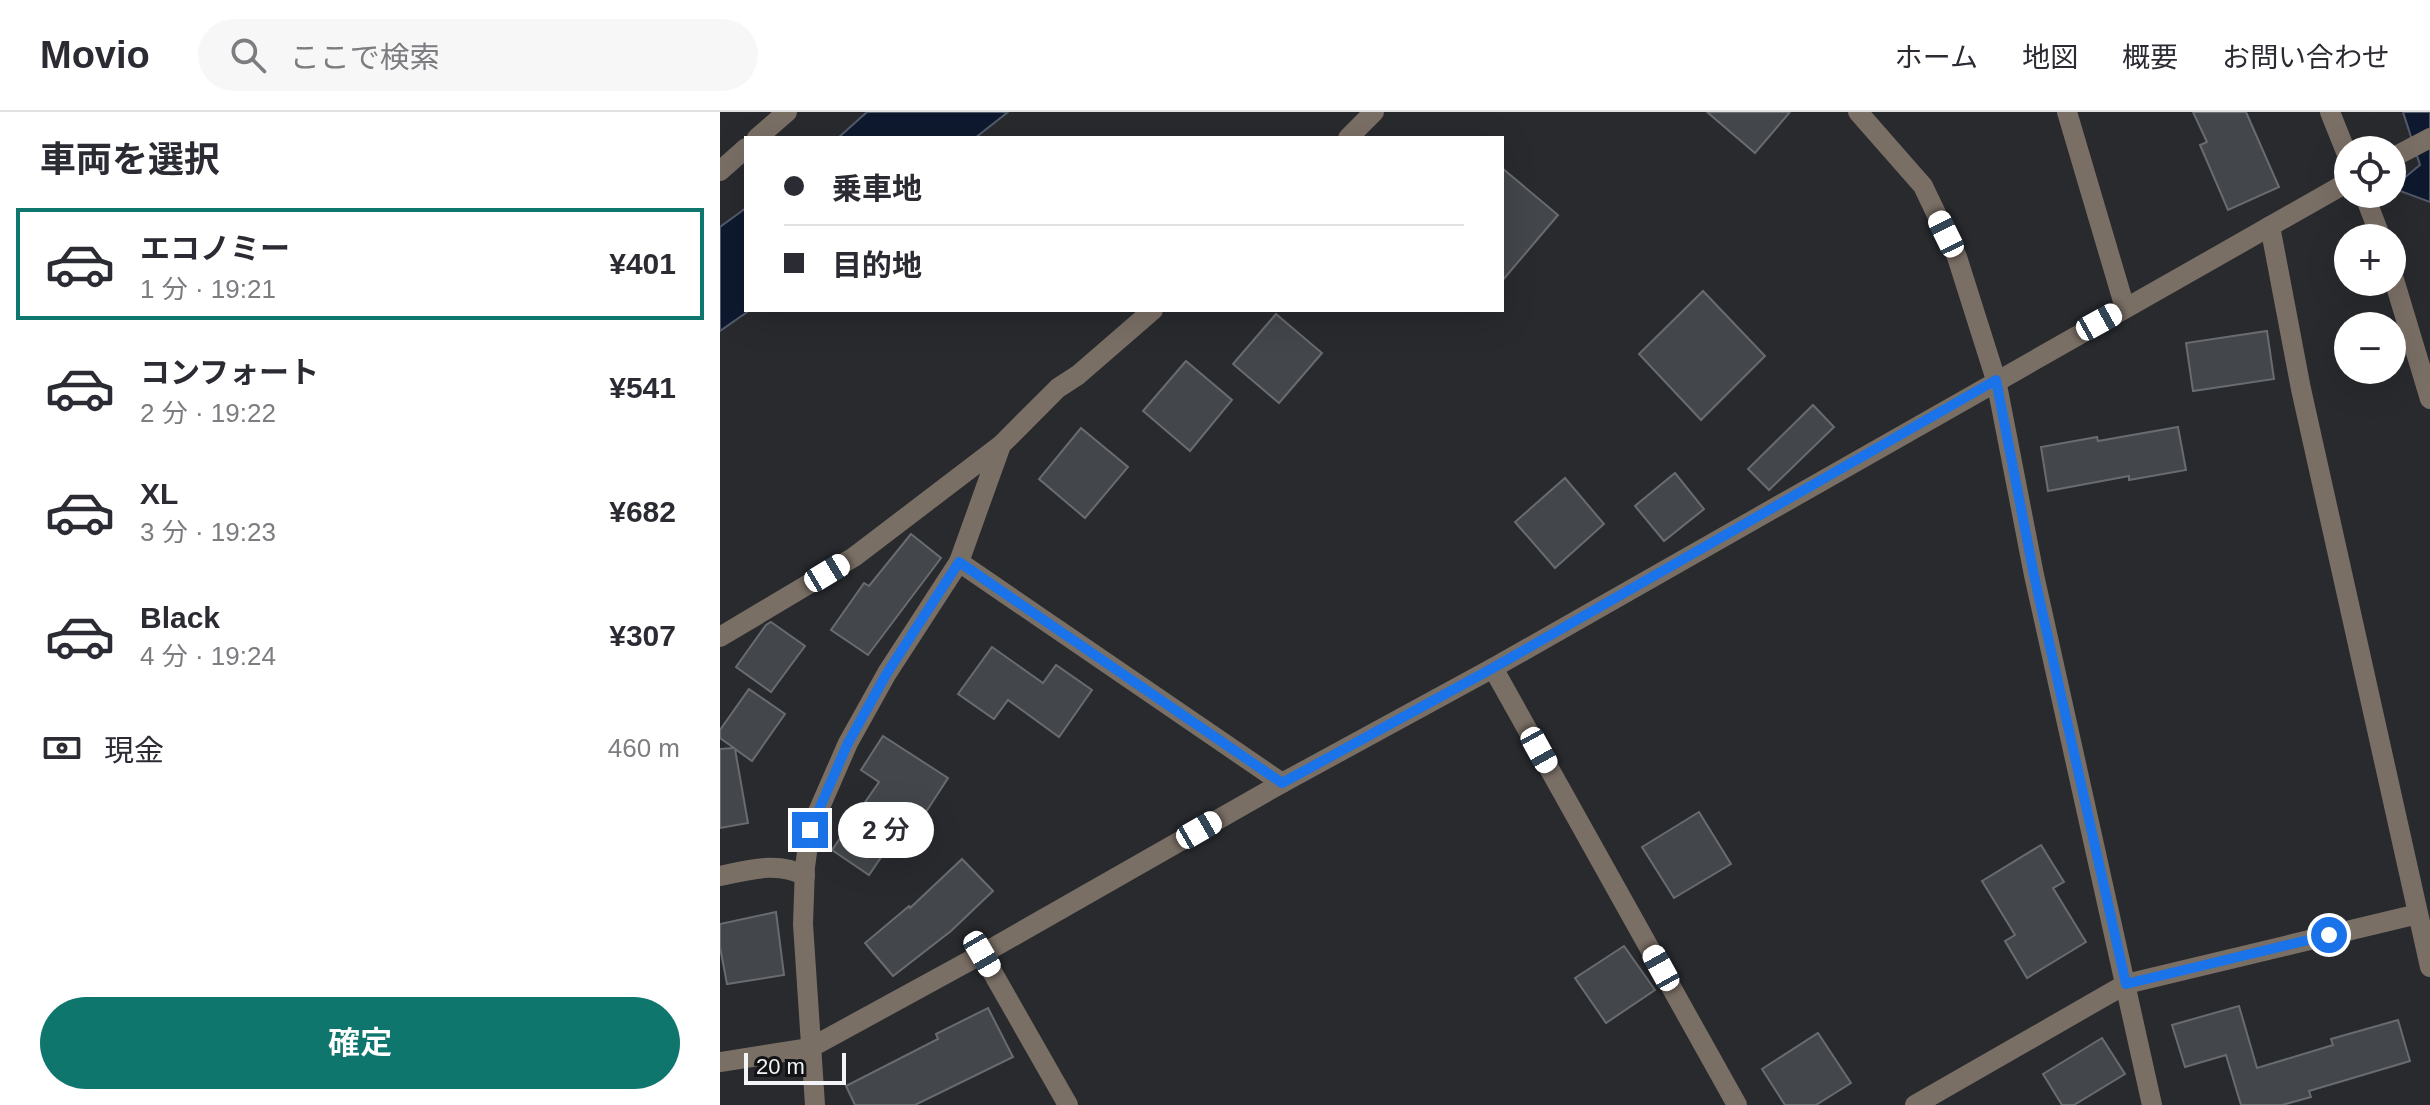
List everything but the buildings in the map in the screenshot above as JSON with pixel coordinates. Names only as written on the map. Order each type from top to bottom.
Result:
[{"type":"street","points":[[759,136],[787,112]]},
{"type":"street","points":[[1350,136],[1374,112]]},
{"type":"street","points":[[1858,112],[1923,186],[1957,257],[1996,380],[2034,575],[2152,1105]]},
{"type":"street","points":[[2067,112],[2125,308]]},
{"type":"street","points":[[2330,112],[2340,136]]},
{"type":"street","points":[[2406,151],[2430,138]]},
{"type":"street","points":[[720,171],[744,150]]},
{"type":"street","points":[[720,1062],[810,1048],[1493,668],[2334,190]]},
{"type":"street","points":[[2270,226],[2301,389],[2430,967]]},
{"type":"street","points":[[2399,296],[2430,399]]},
{"type":"street","points":[[720,637],[854,557],[1001,445],[1058,388],[1078,375],[1151,312]]},
{"type":"street","points":[[815,1105],[803,924],[810,830],[848,743],[887,673],[959,562],[1001,445]]},
{"type":"street","points":[[959,562],[1282,783]]},
{"type":"street","points":[[1493,668],[1737,1105]]},
{"type":"street","points":[[720,876],[778,867],[793,869],[805,876]]},
{"type":"street","points":[[1915,1105],[2126,984],[2418,914]]},
{"type":"street","points":[[982,954],[1068,1105]]},
{"type":"water","points":[[867,112],[1008,112],[978,136],[840,136]]},
{"type":"water","points":[[2403,112],[2430,112],[2430,202],[2406,193],[2406,176],[2420,165]]},
{"type":"water","points":[[744,209],[744,312],[747,312],[720,331],[720,227]]},
{"type":"route","points":[[810,830],[848,743],[887,673],[959,562],[1282,783],[1493,668],[1996,380],[2034,575],[2126,984],[2329,935]]}]
